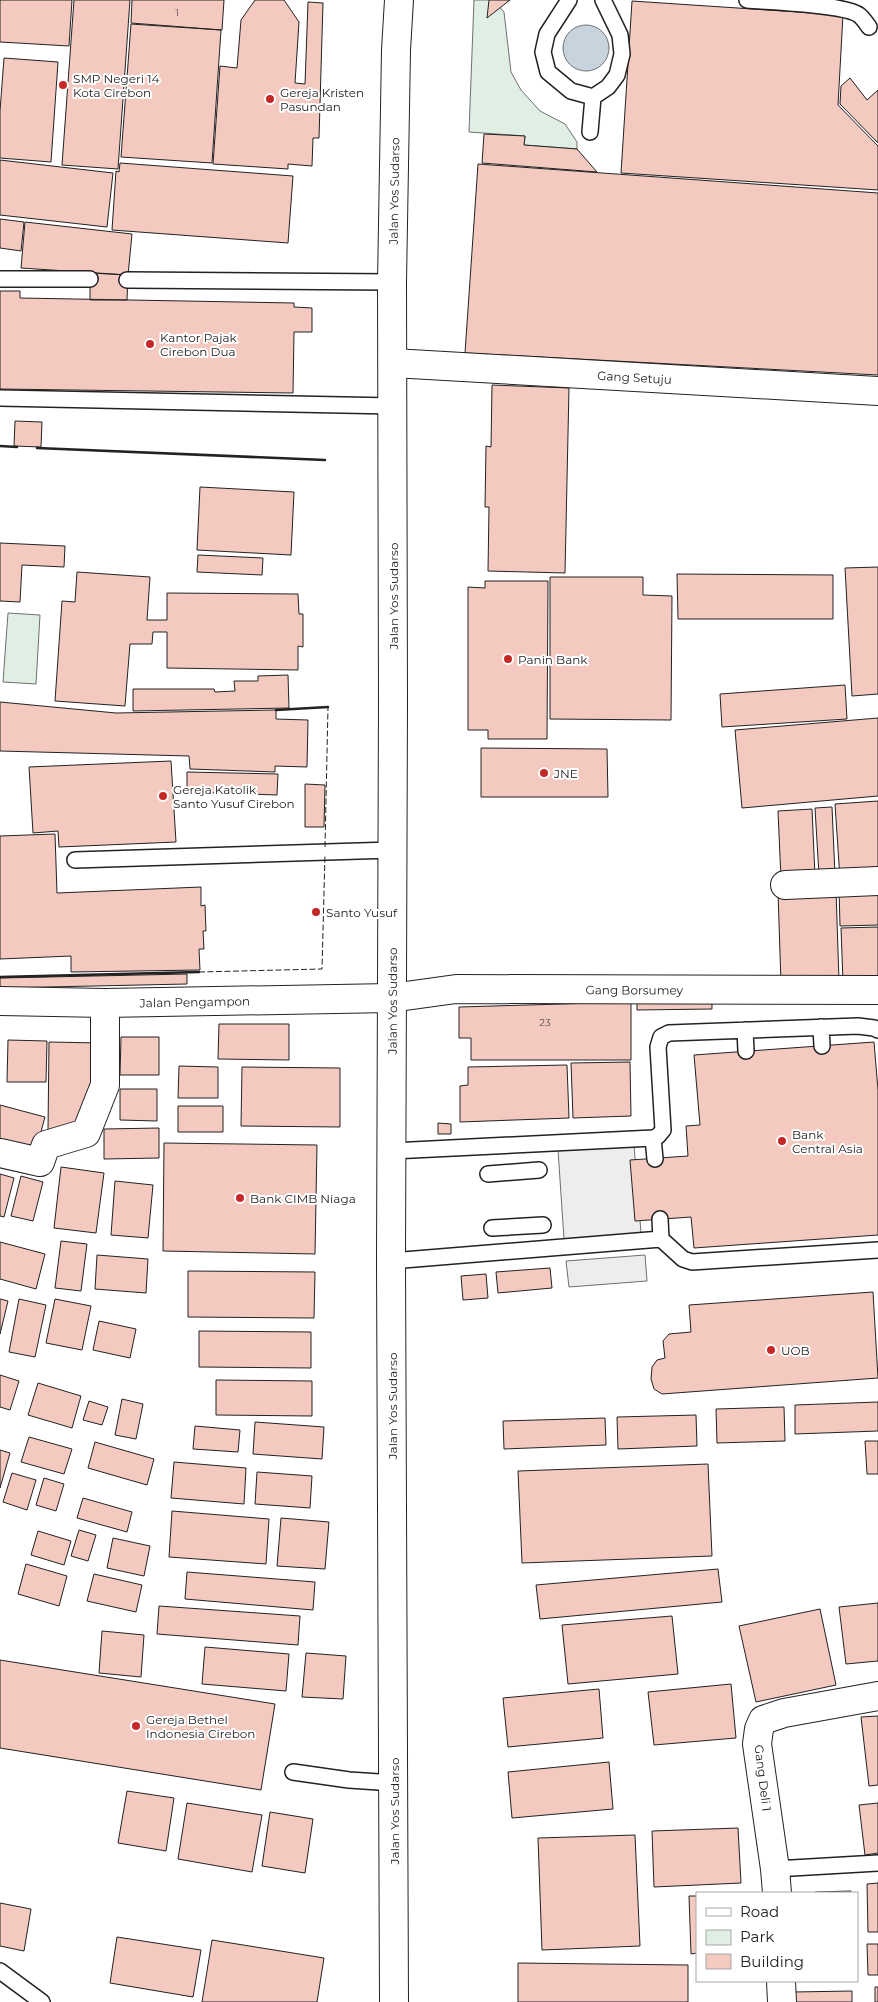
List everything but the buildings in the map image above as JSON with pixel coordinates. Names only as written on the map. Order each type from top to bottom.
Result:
[{"type":"main road","name":"Jalan Yos Sudarso","points":[[394,2002],[391,1261],[392,282],[396,50],[400,0]]},
{"type":"main road","name":"Gang Setuju","points":[[393,363],[878,390]]},
{"type":"main road","points":[[785,885],[878,881]]},
{"type":"main road","name":"Gang Borsumey","points":[[391,998],[456,989],[878,990]]},
{"type":"main road","name":"Jalan Pengampon","points":[[0,1001],[105,1003],[391,998]]},
{"type":"main road","points":[[0,1152],[40,1162],[46,1145],[86,1133],[105,1085],[105,1003]]},
{"type":"main road","name":"Gang Deli 1","points":[[776,1881],[758,1744],[759,1729],[763,1720],[784,1713],[878,1696]]},
{"type":"main road","points":[[781,1982],[782,2002]]},
{"type":"lane","points":[[569,0],[547,34],[543,52],[548,72],[571,91],[593,97],[608,87],[616,75],[622,54],[620,35],[603,0]]},
{"type":"lane","points":[[747,0],[830,7],[851,11],[860,15],[870,27]]},
{"type":"lane","points":[[590,132],[593,97]]},
{"type":"lane","points":[[0,279],[90,279]]},
{"type":"lane","points":[[127,280],[392,282]]},
{"type":"lane","points":[[0,398],[392,406]]},
{"type":"lane","points":[[75,860],[392,850]]},
{"type":"lane","points":[[392,1151],[653,1138],[658,1136],[663,1130],[658,1047],[661,1037],[669,1033],[858,1026],[878,1030]]},
{"type":"lane","points":[[820,1027],[822,1046]]},
{"type":"lane","points":[[745,1030],[746,1051]]},
{"type":"lane","points":[[653,1138],[655,1159]]},
{"type":"lane","points":[[512,1145],[514,1172]]},
{"type":"lane","points":[[488,1174],[539,1170]]},
{"type":"lane","points":[[660,1219],[661,1239],[683,1259],[692,1262],[878,1250]]},
{"type":"lane","points":[[492,1228],[543,1225]]},
{"type":"lane","points":[[518,1227],[520,1251]]},
{"type":"lane","points":[[391,1261],[661,1239]]},
{"type":"lane","points":[[293,1772],[349,1780],[394,1783]]},
{"type":"lane","points":[[776,1881],[878,1863]]},
{"type":"lane","points":[[0,1971],[42,2002]]},
{"type":"green space","points":[[474,0],[494,0],[504,12],[511,72],[521,90],[540,111],[565,124],[577,142],[577,149],[524,145],[525,136],[469,132]]},
{"type":"green space","points":[[8,613],[40,615],[36,684],[3,682]]},
{"type":"shaded area","points":[[582,25],[590,25],[599,29],[605,35],[609,48],[605,61],[599,67],[590,71],[582,71],[573,67],[567,61],[563,52],[563,44],[567,35],[573,29]]},
{"type":"shaded area","points":[[634,1145],[641,1233],[564,1239],[558,1150]]},
{"type":"shaded area","points":[[645,1255],[647,1281],[569,1287],[566,1261]]},
{"type":"fence","points":[[325,847],[328,707]]},
{"type":"fence","points":[[199,972],[322,969],[325,854]]},
{"type":"wall","points":[[0,446],[17,447]]},
{"type":"wall","points":[[37,448],[325,460]]},
{"type":"wall","points":[[276,710],[328,707]]},
{"type":"wall","points":[[0,977],[199,972]]},
{"type":"place","name":"SMP Negeri 14 Kota Cirebon","points":[[63,85]]},
{"type":"place","name":"Gereja Kristen Pasundan","points":[[270,99]]},
{"type":"place","name":"Kantor Pajak Cirebon Dua","points":[[150,344]]},
{"type":"place","name":"Panin Bank","points":[[508,659]]},
{"type":"place","name":"JNE","points":[[544,773]]},
{"type":"place","name":"Gereja Katolik Santo Yusuf Cirebon","points":[[163,796]]},
{"type":"place","name":"Santo Yusuf","points":[[316,912]]},
{"type":"place","name":"Bank Central Asia","points":[[782,1141]]},
{"type":"place","name":"Bank CIMB Niaga","points":[[240,1198]]},
{"type":"place","name":"UOB","points":[[771,1350]]},
{"type":"place","name":"Gereja Bethel Indonesia Cirebon","points":[[136,1726]]}]
